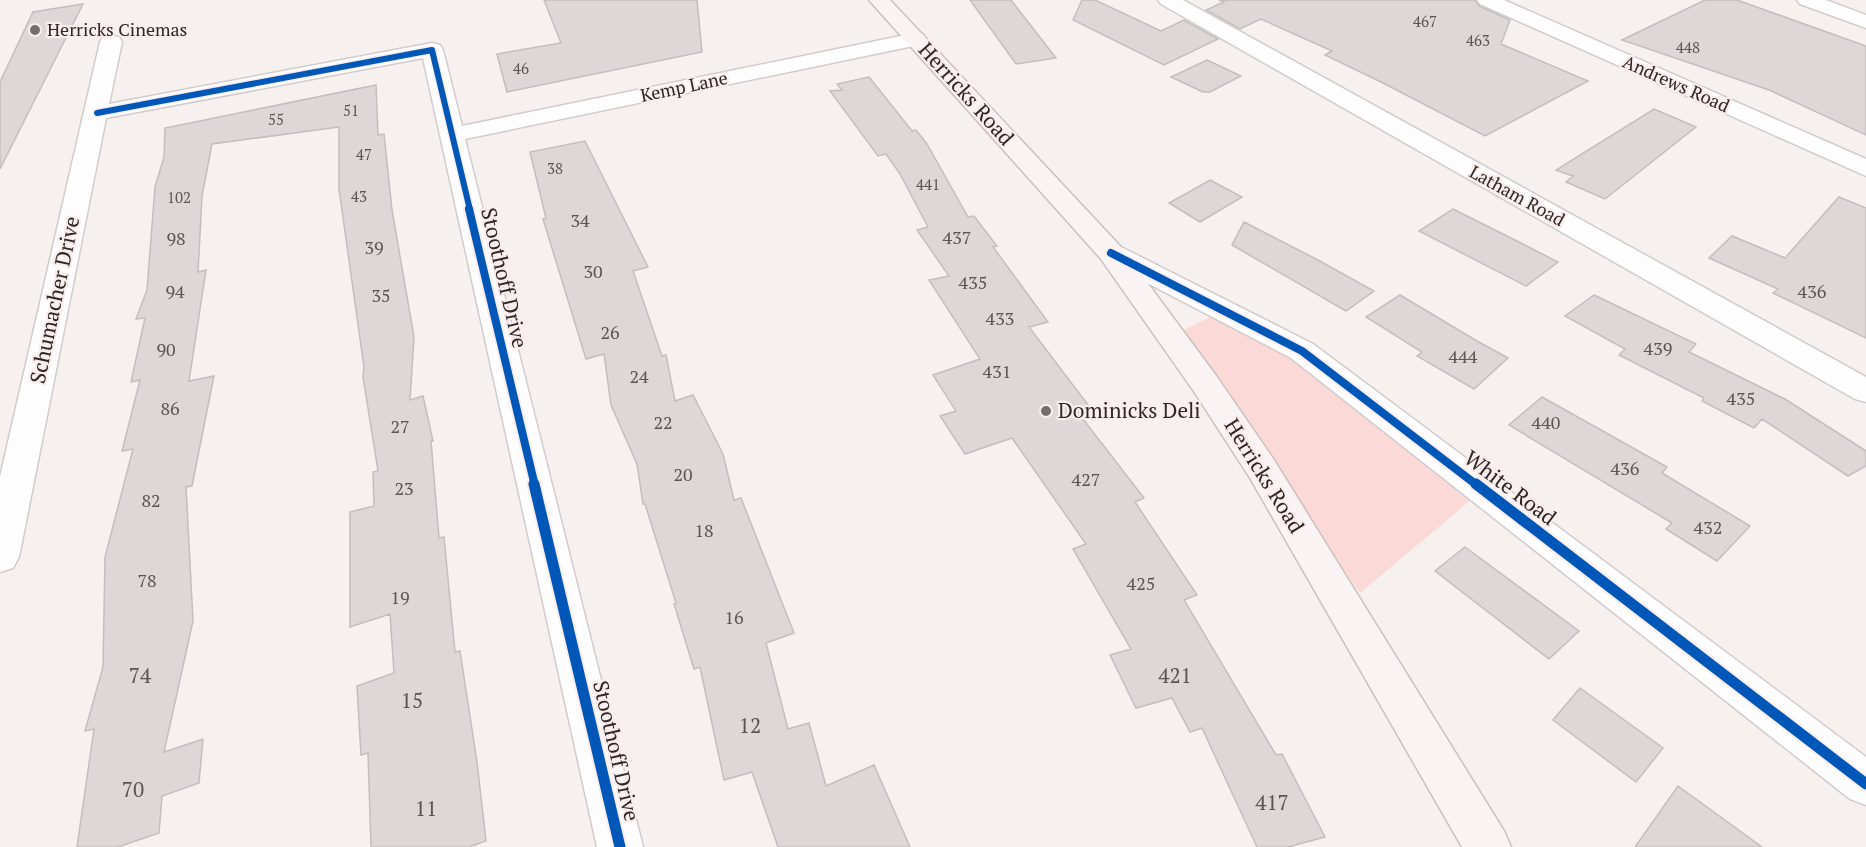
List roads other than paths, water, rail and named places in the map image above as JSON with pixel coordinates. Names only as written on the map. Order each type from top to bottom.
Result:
[{"type":"main road","name":"Herricks Road","points":[[879,0],[1112,253],[1206,385],[1262,469],[1488,847]]},
{"type":"street","name":"Latham Road","points":[[1168,0],[1866,391]]},
{"type":"street","name":"Andrews Road","points":[[1486,0],[1866,168]]},
{"type":"street","points":[[1807,0],[1866,22]]},
{"type":"street","name":"Kemp Lane","points":[[452,135],[915,39]]},
{"type":"street","name":"Schumacher Drive","points":[[0,557],[14,427],[97,113],[111,42]]},
{"type":"street","name":"Stoothoff Drive","points":[[97,113],[432,50],[620,847]]},
{"type":"street","name":"White Road","points":[[1112,253],[1302,351],[1866,784]]},
{"type":"place","name":"Herricks Cinemas","points":[[35,30]]},
{"type":"place","name":"Dominicks Deli","points":[[1046,411]]}]
